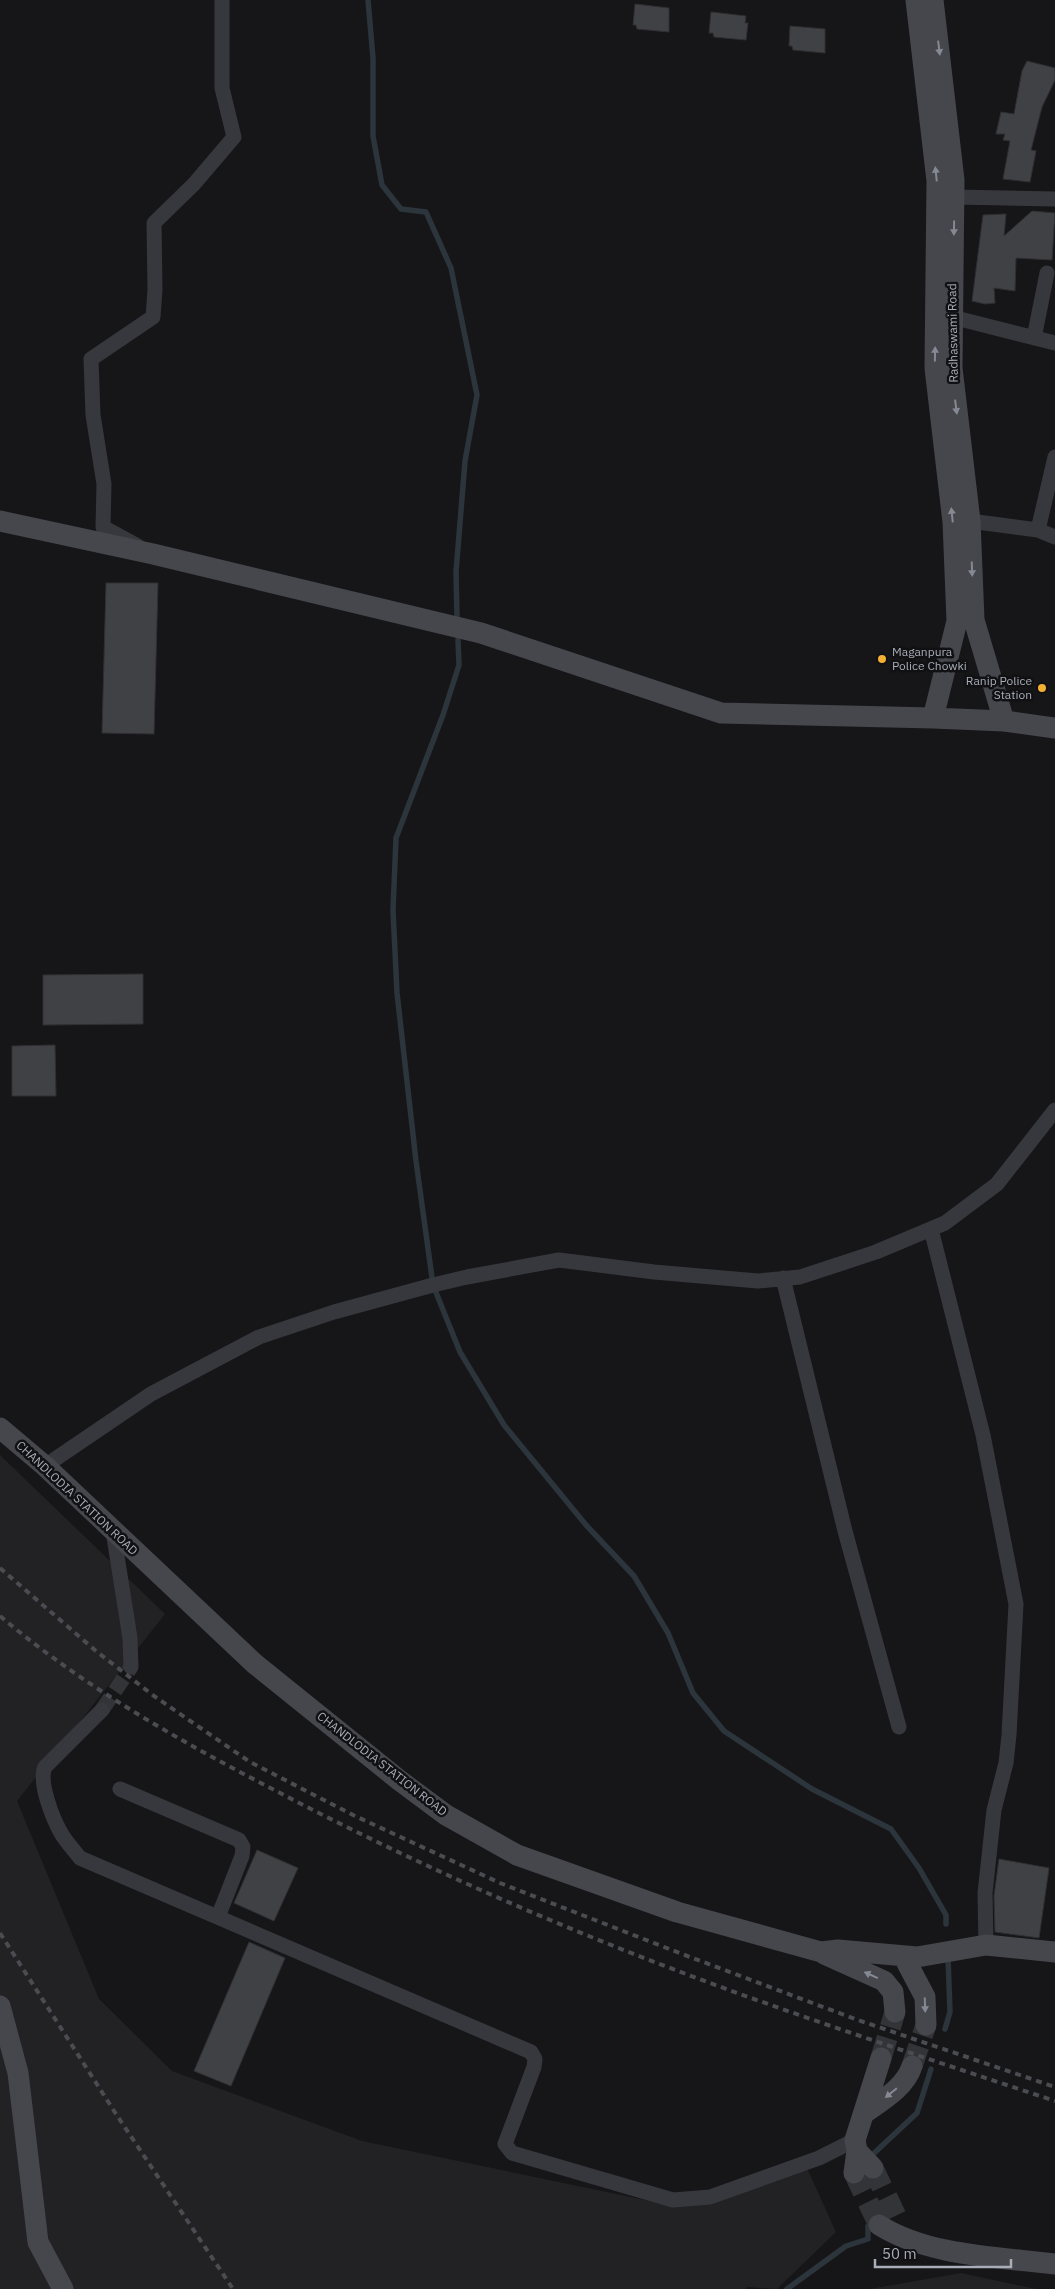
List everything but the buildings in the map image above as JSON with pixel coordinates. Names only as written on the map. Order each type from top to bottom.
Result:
[{"type":"street","points":[[153,554],[103,527],[104,484],[93,415],[91,359],[153,317],[155,290],[154,223],[194,184],[234,137],[222,88],[222,0]]},
{"type":"street","name":"Radhaswami Road","points":[[916,0],[937,181],[935,368],[953,522],[958,621],[933,718]]},
{"type":"street","name":"Radhaswami Road","points":[[933,0],[954,180],[952,368],[970,521],[974,620],[1004,721]]},
{"type":"street","points":[[954,197],[1055,199]]},
{"type":"street","points":[[1034,338],[1047,273]]},
{"type":"street","points":[[952,317],[1055,343]]},
{"type":"street","points":[[1038,530],[1055,457]]},
{"type":"street","points":[[0,521],[153,554],[480,633],[721,713],[1004,721],[1055,728]]},
{"type":"street","points":[[970,521],[1038,530],[1055,536]]},
{"type":"street","points":[[45,1466],[151,1394],[259,1337],[334,1312],[458,1279],[559,1260],[654,1272],[758,1281],[800,1276],[876,1252],[945,1223],[997,1184],[1055,1110]]},
{"type":"street","points":[[931,1229],[983,1435],[1016,1604],[1009,1735],[1006,1763],[994,1810],[986,1893],[986,1945]]},
{"type":"street","points":[[783,1278],[845,1531],[899,1727]]},
{"type":"street","name":"CHANDLODIA STATION ROAD","points":[[0,1428],[45,1466],[255,1664],[399,1780],[446,1815],[517,1855],[677,1912],[821,1952],[838,1950],[917,1957],[986,1945],[1055,1952]]},
{"type":"street","points":[[113,1531],[130,1638],[131,1667]]},
{"type":"street","points":[[102,1710],[45,1767],[42,1774],[48,1802],[61,1833],[80,1858],[531,2052],[535,2059],[534,2067],[505,2144],[512,2153],[673,2200],[710,2198],[856,2146]]},
{"type":"street","points":[[120,1789],[239,1840],[243,1848],[242,1856],[218,1917]]},
{"type":"street","points":[[821,1952],[884,1981],[893,1992],[895,2012]]},
{"type":"street","points":[[906,1956],[907,1963],[925,1997],[926,2025]]},
{"type":"street","points":[[0,2006],[18,2073],[38,2242],[63,2289]]},
{"type":"street","points":[[864,2171],[856,2146],[881,2058]]},
{"type":"street","points":[[864,2114],[896,2090],[910,2074],[912,2066]]},
{"type":"street","points":[[890,2226],[935,2248],[1055,2264]]},
{"type":"shaded area","points":[[0,1455],[165,1614],[17,1801],[99,1999],[172,2071],[362,2141],[669,2205],[802,2157],[836,2232],[777,2289],[747,2287],[746,2289],[0,2289]]},
{"type":"shaded area","points":[[961,2273],[1036,2289],[870,2289]]},
{"type":"waterway","points":[[368,0],[373,58],[373,136],[382,185],[401,209],[426,212],[451,268],[477,395],[465,461],[456,572],[457,616]]},
{"type":"waterway","points":[[458,640],[459,665],[443,715],[396,838],[393,910],[397,993],[416,1161],[433,1285],[460,1352],[504,1425],[586,1525],[634,1576],[668,1633],[693,1693],[724,1731],[812,1789],[891,1829],[919,1868],[946,1915],[946,1924]]},
{"type":"waterway","points":[[945,2029],[950,2012],[948,1957]]},
{"type":"waterway","points":[[871,2156],[917,2113],[931,2069]]},
{"type":"waterway","points":[[787,2289],[846,2246],[868,2239],[868,2226]]},
{"type":"tunnel","points":[[102,1710],[131,1667]]},
{"type":"tunnel","points":[[881,2058],[895,2012]]},
{"type":"tunnel","points":[[912,2066],[926,2025]]},
{"type":"tunnel","points":[[873,2168],[897,2218]]},
{"type":"tunnel","points":[[854,2173],[879,2225]]},
{"type":"railway","points":[[0,1568],[96,1651],[154,1696],[250,1762],[353,1815],[500,1883],[682,1954],[855,2019],[1055,2087]]},
{"type":"railway","points":[[0,1616],[66,1667],[136,1713],[208,1755],[282,1794],[428,1866],[627,1952],[819,2022],[1055,2101]]},
{"type":"railway","points":[[0,1933],[116,2114],[233,2289]]},
{"type":"place","name":"Maganpura Police Chowki","points":[[882,659]]},
{"type":"place","name":"Ranip Police Station","points":[[1042,688]]}]
